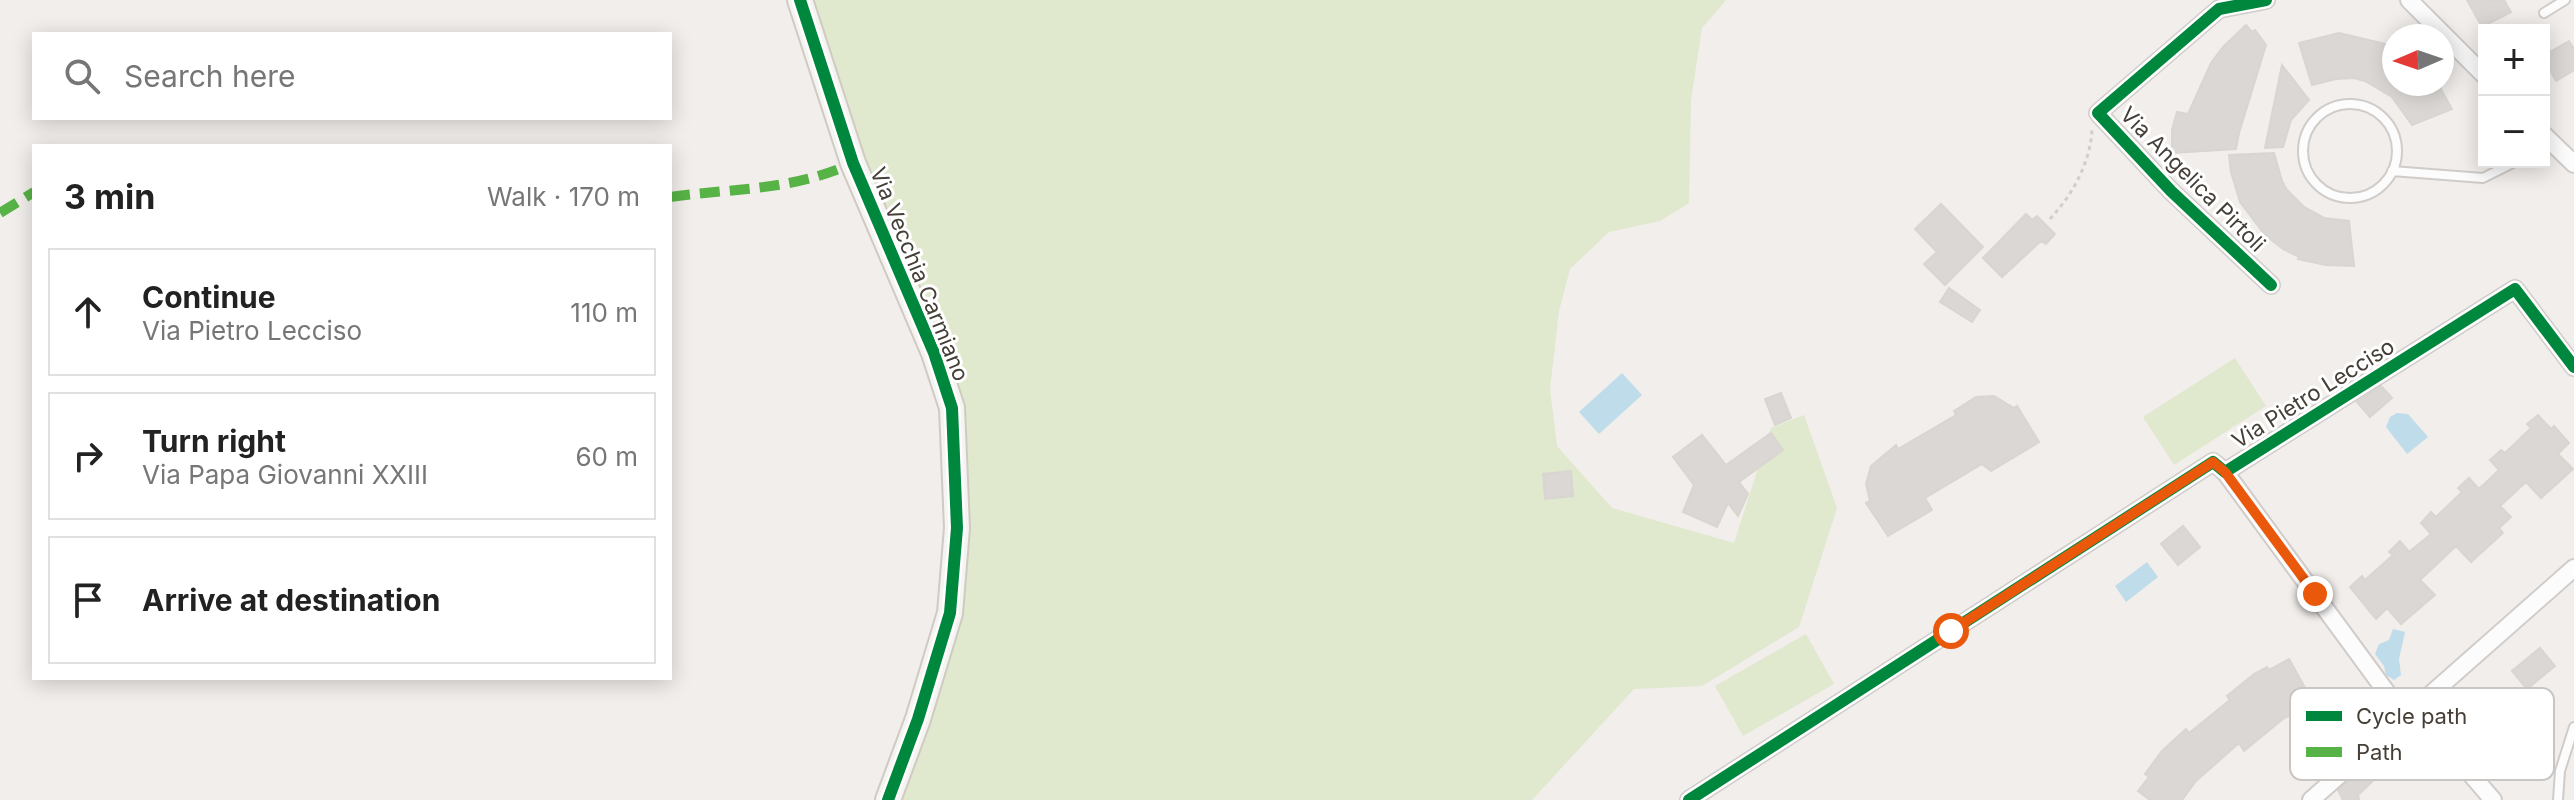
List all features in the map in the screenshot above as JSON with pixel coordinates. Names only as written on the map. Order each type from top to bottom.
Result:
[{"type":"street","name":"Via Vecchia Carmiano","points":[[800,0],[853,163],[934,353],[952,408],[957,528],[950,613],[918,719],[888,800]]},
{"type":"street","name":"Via Angelica Pirtoli","points":[[2266,0],[2219,9],[2098,113],[2171,191],[2271,285]]},
{"type":"street","points":[[2409,0],[2478,69]]},
{"type":"street","points":[[2550,144],[2574,164]]},
{"type":"street","name":"Via Pietro Lecciso","points":[[1689,800],[2213,462],[2225,472],[2515,289],[2574,367]]},
{"type":"street","points":[[2225,472],[2391,688]]},
{"type":"street","points":[[2436,688],[2574,568]]},
{"type":"street","points":[[2311,800],[2333,780]]},
{"type":"street","points":[[2474,780],[2493,800]]},
{"type":"lane","points":[[2544,13],[2565,0]]},
{"type":"lane","points":[[2346,104],[2362,105],[2377,112],[2389,124],[2395,139],[2396,156],[2392,171],[2384,184],[2358,198],[2343,198],[2329,193],[2317,185],[2303,159],[2307,130],[2317,117],[2330,108],[2346,104]]},
{"type":"lane","points":[[2392,171],[2483,178],[2503,168]]},
{"type":"lane","points":[[2558,800],[2560,771],[2574,727]]},
{"type":"path","points":[[2050,219],[2069,198],[2091,148],[2091,119]]},
{"type":"green space","points":[[806,0],[1726,0],[1702,28],[1691,100],[1689,203],[1660,221],[1609,232],[1570,269],[1559,311],[1550,389],[1557,446],[1612,508],[1734,543],[1771,428],[1804,415],[1837,508],[1799,627],[1702,686],[1634,689],[1532,800],[892,800],[932,696],[963,406],[856,153]]},
{"type":"green space","points":[[2235,358],[2266,406],[2174,465],[2143,417]]},
{"type":"green space","points":[[1806,634],[1834,684],[1743,736],[1715,686]]},
{"type":"water","points":[[1622,373],[1642,395],[1599,434],[1579,412]]},
{"type":"water","points":[[2397,413],[2408,414],[2428,437],[2407,454],[2386,427],[2390,417]]},
{"type":"water","points":[[2147,562],[2158,577],[2126,602],[2115,586]]},
{"type":"water","points":[[2393,629],[2405,632],[2399,659],[2401,675],[2394,680],[2386,675],[2384,666],[2375,654],[2379,644],[2389,640]]},
{"type":"building","points":[[2467,0],[2504,0],[2511,12],[2488,24],[2480,24]]},
{"type":"building","points":[[2246,25],[2252,32],[2255,30],[2266,45],[2236,149],[2172,153],[2172,130],[2177,112],[2188,114],[2211,63]]},
{"type":"building","points":[[2339,33],[2382,43],[2382,91],[2354,78],[2312,85],[2299,43]]},
{"type":"building","points":[[2569,41],[2574,49],[2574,70],[2556,81],[2550,70],[2550,52]]},
{"type":"building","points":[[2282,65],[2309,100],[2291,120],[2283,147],[2265,148]]},
{"type":"building","points":[[2445,96],[2452,109],[2412,125],[2392,97]]},
{"type":"building","points":[[2274,153],[2287,190],[2304,207],[2324,218],[2349,221],[2354,266],[2326,265],[2298,259],[2265,235],[2240,202],[2229,155]]},
{"type":"building","points":[[1941,204],[1983,247],[1945,285],[1924,264],[1937,252],[1915,229]]},
{"type":"building","points":[[2026,214],[2032,220],[2037,216],[2055,234],[2046,244],[2041,241],[2002,277],[1983,258]]},
{"type":"building","points":[[1949,288],[1980,310],[1972,322],[1940,302]]},
{"type":"building","points":[[2381,386],[2392,398],[2370,417],[2357,402]]},
{"type":"building","points":[[1781,393],[1791,418],[1775,425],[1765,399]]},
{"type":"building","points":[[1994,396],[2014,408],[2017,406],[2039,442],[1991,471],[1982,464],[1925,498],[1932,510],[1888,536],[1866,503],[1870,501],[1866,484],[1871,466],[1896,445],[1898,449],[1956,415],[1954,411],[1976,397]]},
{"type":"building","points":[[2538,415],[2551,429],[2554,426],[2569,443],[2558,454],[2573,469],[2541,498],[2526,482],[2500,506],[2511,517],[2499,528],[2503,533],[2471,562],[2456,546],[2420,580],[2435,595],[2401,624],[2387,608],[2376,619],[2350,587],[2362,576],[2365,580],[2393,555],[2389,552],[2400,541],[2409,552],[2431,534],[2421,523],[2431,512],[2436,517],[2462,492],[2458,488],[2469,478],[2479,489],[2499,470],[2490,460],[2501,450],[2505,453],[2531,428],[2527,424]]},
{"type":"building","points":[[1771,433],[1783,450],[1739,482],[1748,494],[1738,516],[1728,503],[1717,527],[1683,512],[1694,485],[1673,457],[1702,435],[1726,465]]},
{"type":"building","points":[[1571,471],[1573,496],[1545,499],[1543,474]]},
{"type":"building","points":[[2183,526],[2200,547],[2178,565],[2161,544]]},
{"type":"building","points":[[2540,648],[2555,666],[2528,688],[2512,671]]},
{"type":"building","points":[[2289,659],[2305,688],[2290,688],[2290,715],[2244,751],[2239,743],[2196,781],[2182,800],[2150,800],[2138,791],[2149,777],[2145,774],[2162,751],[2186,729],[2189,733],[2230,700],[2227,696],[2254,674],[2267,667],[2269,670]]},
{"type":"building","points":[[2350,780],[2374,780],[2358,795],[2359,800],[2343,800],[2338,790]]},
{"type":"marked path","points":[[672,197],[786,184],[853,163]]},
{"type":"marked path","points":[[0,213],[32,193]]},
{"type":"cycle path","points":[[800,0],[853,163],[934,353],[952,408],[957,528],[950,613],[918,719],[888,800]]},
{"type":"cycle path","points":[[2266,0],[2219,9],[2098,113],[2171,191],[2271,285]]},
{"type":"cycle path","points":[[1689,800],[2213,462],[2225,472],[2515,289],[2574,367]]},
{"type":"route","points":[[1951,631],[2213,462],[2225,472],[2315,594]]}]
